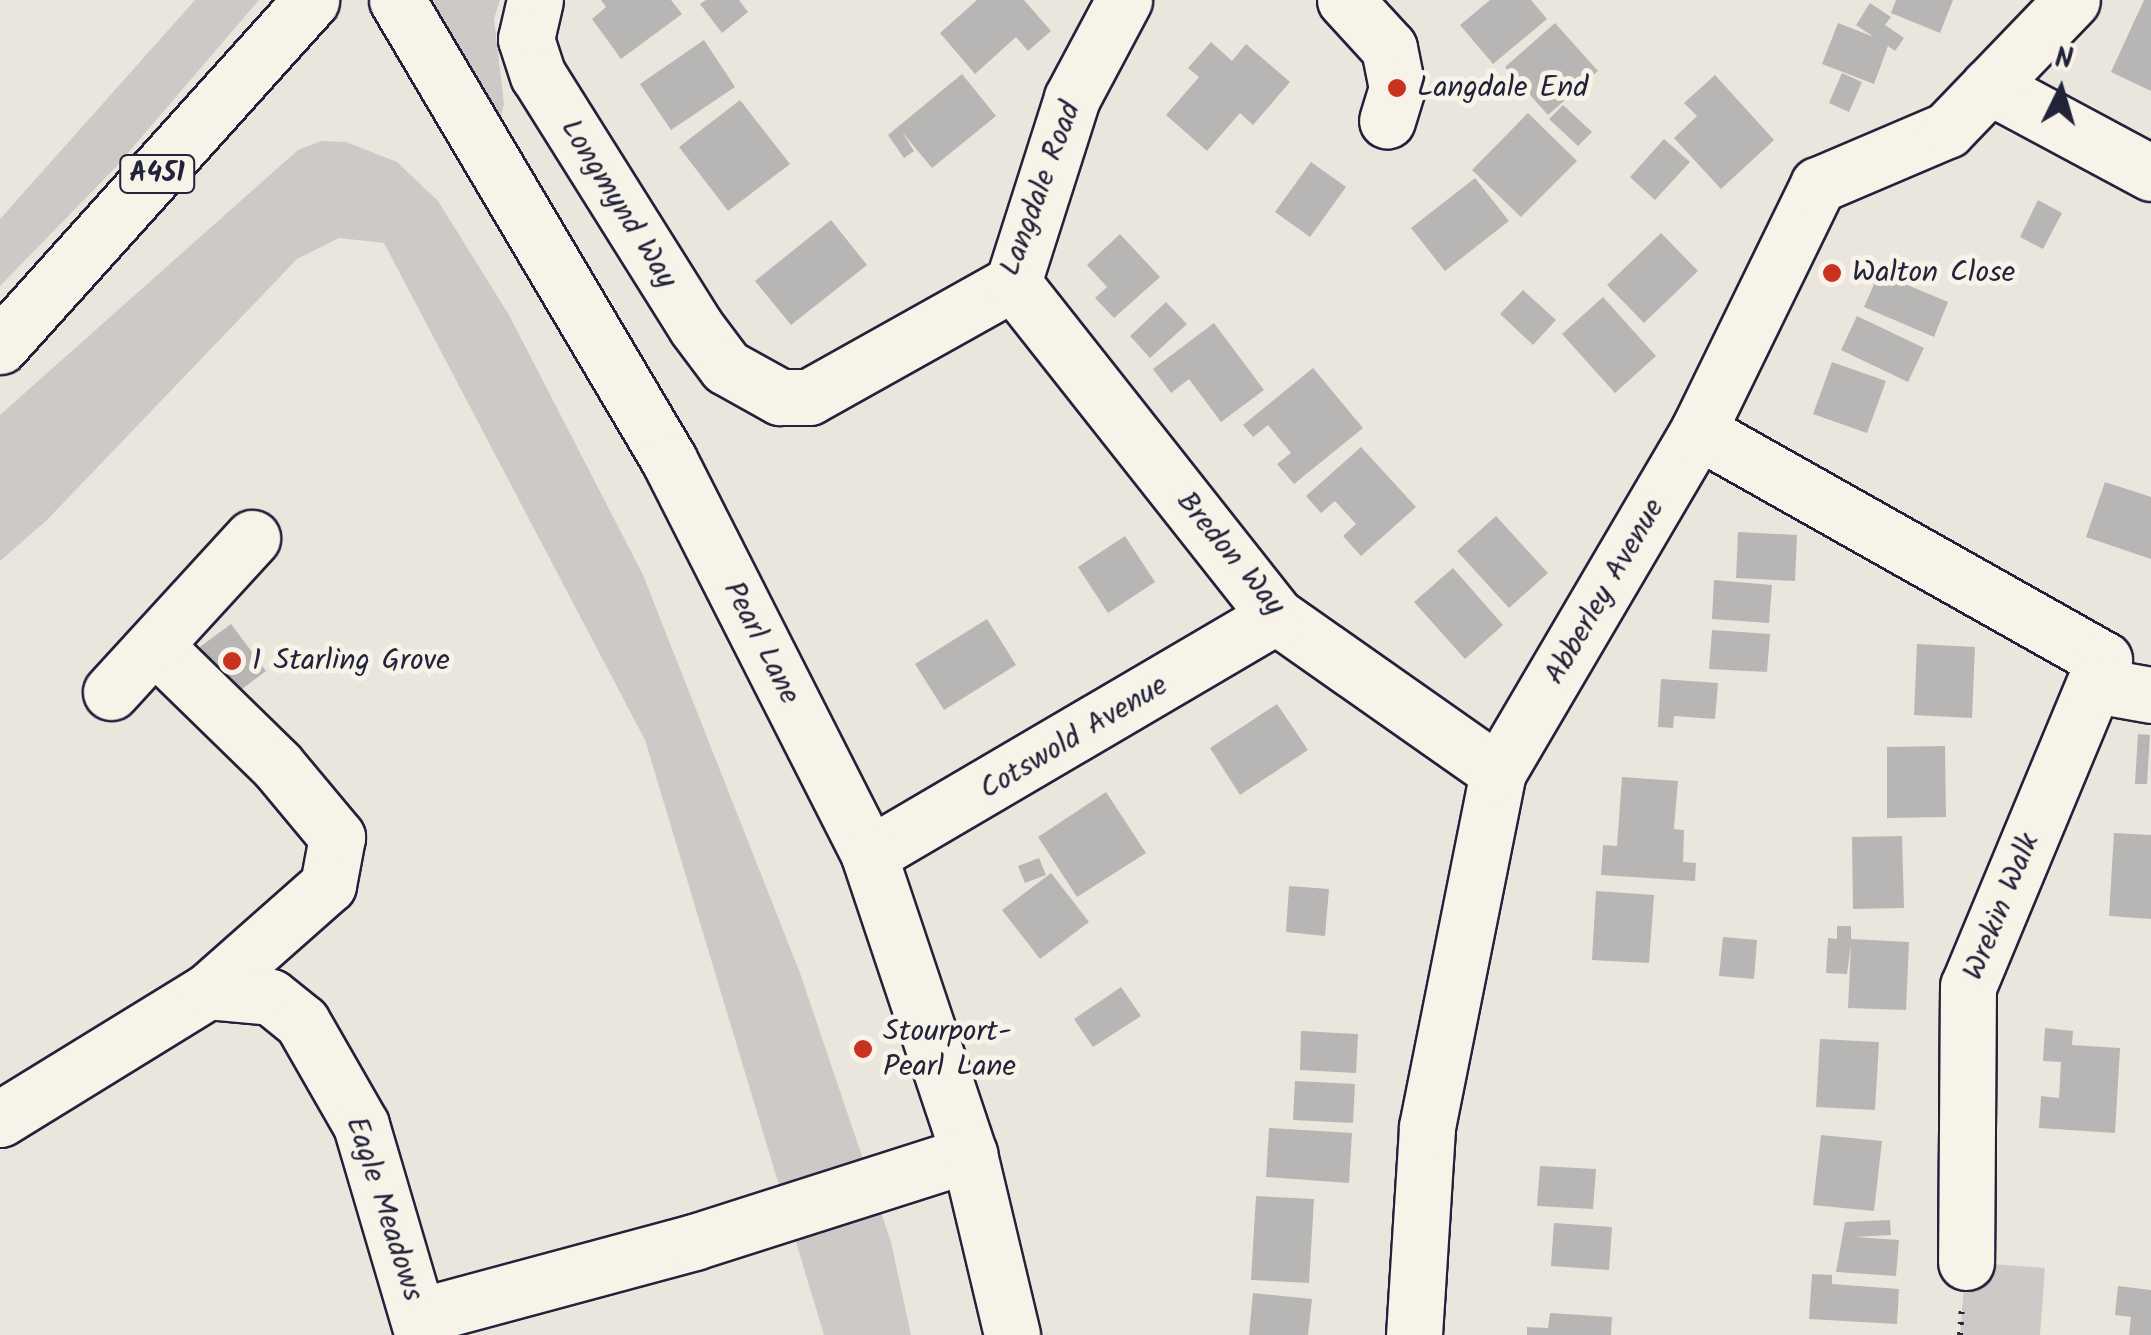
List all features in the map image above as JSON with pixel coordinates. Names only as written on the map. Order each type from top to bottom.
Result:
[{"type":"street","name":"A451","points":[[0,346],[311,0]]},
{"type":"street","name":"Pearl Lane","points":[[397,0],[670,460],[868,856],[968,1154],[1012,1335]]},
{"type":"street","name":"Longmynd Way","points":[[535,0],[526,39],[538,75],[696,327],[726,367],[754,386]]},
{"type":"street","name":"Langdale Road","points":[[754,386],[780,398],[808,397],[1013,284],[1072,98],[1124,0]]},
{"type":"street","points":[[1345,0],[1388,48],[1397,88],[1387,120]]},
{"type":"street","name":"Abberley Avenue","points":[[1414,1335],[1427,1127],[1498,772],[1698,431],[1818,185],[1947,130],[2072,0]]},
{"type":"street","points":[[1989,86],[2151,172]]},
{"type":"street","name":"Bredon Way","points":[[1013,284],[1276,616],[1498,772]]},
{"type":"street","points":[[1698,431],[2104,660],[2095,684],[2151,695]]},
{"type":"street","points":[[111,692],[252,538]]},
{"type":"street","name":"Cotswold Avenue","points":[[868,856],[1276,616]]},
{"type":"street","points":[[0,1119],[208,990],[328,885],[337,837],[277,764],[155,646]]},
{"type":"street","name":"Wrekin Walk","points":[[1966,1262],[1968,986],[2095,684]]},
{"type":"street","name":"Eagle Meadows","points":[[208,990],[272,997],[302,1022],[361,1124],[421,1326]]},
{"type":"street","points":[[421,1326],[968,1154]]},
{"type":"shaded area","points":[[195,0],[259,0],[115,168],[0,286],[0,219]]},
{"type":"shaded area","points":[[434,0],[500,0],[494,19],[504,104],[499,124],[438,26]]},
{"type":"shaded area","points":[[321,141],[346,142],[397,162],[438,201],[509,315],[643,575],[800,973],[891,1242],[911,1335],[824,1335],[645,740],[384,243],[339,238],[297,259],[46,521],[0,561],[0,415],[298,150]]},
{"type":"shaded area","points":[[1966,1262],[2045,1268],[2040,1335],[1960,1335]]},
{"type":"building","points":[[601,0],[671,0],[682,14],[621,59],[592,19],[606,7]]},
{"type":"building","points":[[706,0],[739,0],[748,12],[722,33],[700,4]]},
{"type":"building","points":[[977,0],[1024,0],[1051,31],[1028,51],[1016,37],[975,74],[940,33]]},
{"type":"building","points":[[1490,0],[1531,0],[1547,19],[1493,64],[1460,25]]},
{"type":"building","points":[[1896,0],[1953,0],[1940,33],[1891,13]]},
{"type":"building","points":[[2144,0],[2151,0],[2151,91],[2111,72]]},
{"type":"building","points":[[1870,3],[1891,17],[1885,25],[1904,38],[1895,51],[1888,46],[1874,84],[1822,64],[1838,23],[1874,37],[1856,25]]},
{"type":"building","points":[[1555,23],[1598,71],[1548,115],[1505,67]]},
{"type":"building","points":[[704,40],[735,87],[671,130],[640,84]]},
{"type":"building","points":[[1211,42],[1232,61],[1246,44],[1290,82],[1253,125],[1240,113],[1207,151],[1166,115],[1199,77],[1188,68]]},
{"type":"building","points":[[1842,73],[1862,82],[1849,112],[1829,103]]},
{"type":"building","points":[[962,74],[996,116],[932,168],[902,132],[914,151],[904,158],[888,135]]},
{"type":"building","points":[[1715,75],[1774,140],[1721,189],[1674,138],[1697,116],[1684,103]]},
{"type":"building","points":[[740,100],[790,164],[728,211],[679,147]]},
{"type":"building","points":[[1563,105],[1592,132],[1578,146],[1549,119]]},
{"type":"building","points":[[1528,113],[1577,161],[1521,217],[1472,170]]},
{"type":"building","points":[[1664,139],[1690,162],[1655,200],[1630,177]]},
{"type":"building","points":[[1311,162],[1346,187],[1310,237],[1275,212]]},
{"type":"building","points":[[1475,178],[1509,221],[1445,271],[1411,228]]},
{"type":"building","points":[[2038,200],[2062,213],[2043,249],[2020,237]]},
{"type":"building","points":[[831,220],[867,265],[791,325],[755,281]]},
{"type":"building","points":[[1661,233],[1698,271],[1644,323],[1607,285]]},
{"type":"building","points":[[1120,234],[1160,277],[1114,318],[1095,298],[1107,287],[1087,265]]},
{"type":"building","points":[[1879,273],[1948,302],[1934,337],[1864,307]]},
{"type":"building","points":[[1523,290],[1556,320],[1533,345],[1500,314]]},
{"type":"building","points":[[1603,297],[1656,356],[1615,393],[1562,334]]},
{"type":"building","points":[[1166,302],[1187,324],[1150,358],[1130,336]]},
{"type":"building","points":[[1857,316],[1924,348],[1908,382],[1841,350]]},
{"type":"building","points":[[1214,323],[1264,390],[1221,422],[1189,379],[1171,393],[1153,369]]},
{"type":"building","points":[[1832,362],[1886,381],[1867,433],[1813,414]]},
{"type":"building","points":[[1313,368],[1363,428],[1294,484],[1277,464],[1291,453],[1268,425],[1253,437],[1243,425]]},
{"type":"building","points":[[1361,447],[1416,507],[1361,556],[1343,536],[1356,524],[1335,501],[1321,513],[1306,496]]},
{"type":"building","points":[[2105,482],[2151,497],[2151,559],[2086,537]]},
{"type":"building","points":[[1496,516],[1548,573],[1509,608],[1457,551]]},
{"type":"building","points":[[1738,532],[1797,535],[1795,581],[1736,578]]},
{"type":"building","points":[[1125,536],[1155,582],[1108,613],[1078,567]]},
{"type":"building","points":[[1453,568],[1503,625],[1465,659],[1414,602]]},
{"type":"building","points":[[1714,580],[1772,585],[1769,623],[1712,619]]},
{"type":"building","points":[[987,619],[1016,665],[944,710],[915,664]]},
{"type":"building","name":"1 Starling Grove","points":[[231,624],[266,671],[234,695],[197,649]]},
{"type":"building","points":[[1712,630],[1770,634],[1767,672],[1709,669]]},
{"type":"building","points":[[1917,644],[1975,647],[1972,718],[1914,715]]},
{"type":"building","points":[[1661,679],[1718,683],[1715,719],[1674,716],[1673,728],[1658,727]]},
{"type":"building","points":[[1277,704],[1308,750],[1240,795],[1210,748]]},
{"type":"building","points":[[2138,734],[2150,735],[2147,784],[2135,784]]},
{"type":"building","points":[[1945,746],[1946,817],[1887,818],[1887,747]]},
{"type":"building","points":[[1622,777],[1678,781],[1674,829],[1684,830],[1683,862],[1696,863],[1695,881],[1601,875],[1603,845],[1617,846]]},
{"type":"building","points":[[1106,792],[1146,853],[1077,897],[1038,837]]},
{"type":"building","points":[[2114,833],[2151,835],[2151,919],[2109,916]]},
{"type":"building","points":[[1902,836],[1904,908],[1853,909],[1852,837]]},
{"type":"building","points":[[1039,858],[1046,875],[1025,883],[1018,866]]},
{"type":"building","points":[[1051,873],[1089,922],[1040,959],[1002,910]]},
{"type":"building","points":[[1289,886],[1329,889],[1325,936],[1286,932]]},
{"type":"building","points":[[1596,891],[1654,895],[1649,963],[1592,960]]},
{"type":"building","points":[[1837,926],[1851,926],[1851,939],[1909,942],[1906,1010],[1848,1008],[1851,944],[1847,974],[1826,973],[1828,938],[1837,939]]},
{"type":"building","points":[[1723,937],[1757,940],[1754,979],[1719,976]]},
{"type":"building","points":[[1121,987],[1141,1016],[1093,1047],[1074,1019]]},
{"type":"building","points":[[2045,1028],[2073,1031],[2072,1045],[2120,1048],[2115,1133],[2039,1128],[2041,1096],[2059,1098],[2061,1062],[2043,1061]]},
{"type":"building","points":[[1301,1031],[1358,1034],[1356,1073],[1300,1070]]},
{"type":"building","points":[[1820,1039],[1879,1042],[1875,1110],[1816,1107]]},
{"type":"building","points":[[1295,1081],[1355,1084],[1353,1123],[1293,1120]]},
{"type":"building","points":[[1269,1128],[1352,1133],[1349,1183],[1266,1177]]},
{"type":"building","points":[[1821,1135],[1882,1141],[1874,1211],[1813,1205]]},
{"type":"building","points":[[1540,1166],[1596,1169],[1593,1209],[1537,1206]]},
{"type":"building","points":[[1256,1196],[1314,1199],[1309,1283],[1251,1280]]},
{"type":"building","points":[[1890,1220],[1891,1235],[1855,1237],[1899,1240],[1896,1276],[1836,1272],[1845,1222]]},
{"type":"building","points":[[1554,1223],[1612,1227],[1609,1270],[1551,1266]]},
{"type":"building","points":[[1812,1274],[1832,1275],[1832,1284],[1899,1289],[1897,1324],[1809,1319]]},
{"type":"building","points":[[2118,1286],[2151,1290],[2151,1335],[2129,1335],[2131,1317],[2115,1315]]},
{"type":"building","points":[[1253,1293],[1312,1299],[1308,1335],[1249,1335]]},
{"type":"building","points":[[1550,1313],[1612,1317],[1611,1335],[1527,1335],[1527,1327],[1548,1328]]},
{"type":"place","name":"Langdale End","points":[[1397,88]]},
{"type":"place","name":"Walton Close","points":[[1832,273]]},
{"type":"place","name":"1 Starling Grove","points":[[232,661]]},
{"type":"place","name":"Stourport- Pearl Lane","points":[[863,1049]]}]
